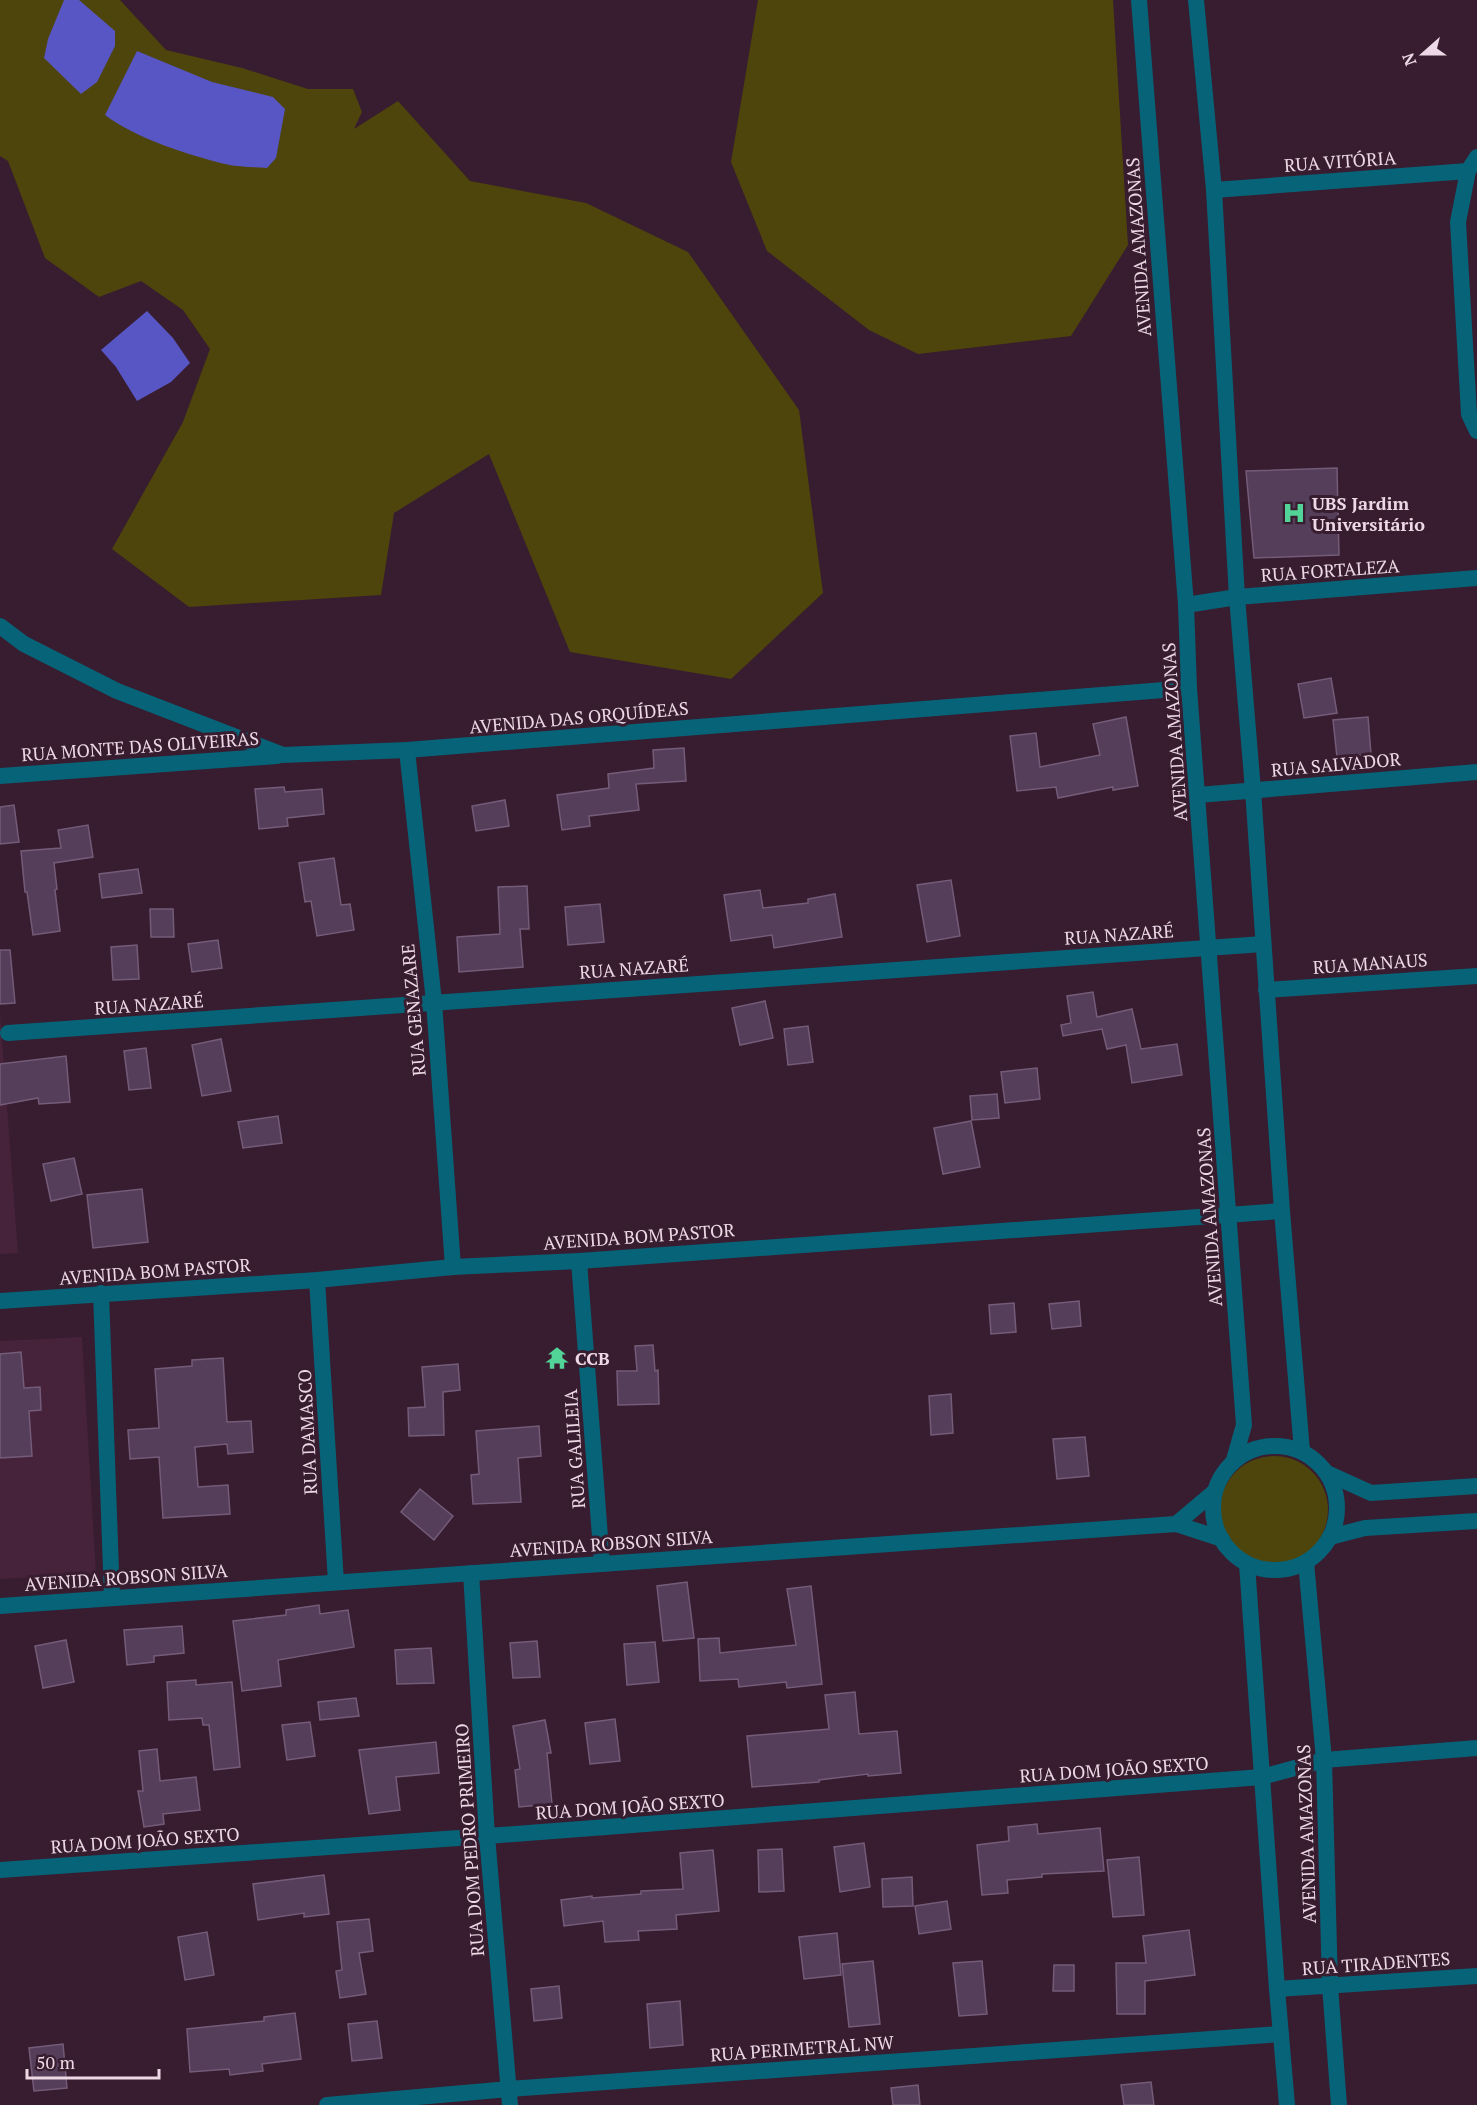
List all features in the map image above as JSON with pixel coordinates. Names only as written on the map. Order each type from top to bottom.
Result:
[{"type":"street","name":"AVENIDA AMAZONAS","points":[[1138,0],[1186,605],[1189,688],[1244,1425],[1234,1460]]},
{"type":"street","points":[[1197,0],[1214,190],[1237,597],[1302,1451]]},
{"type":"street","points":[[1473,164],[1458,222],[1469,414],[1477,432]]},
{"type":"street","name":"RUA VITÓRIA","points":[[1214,190],[1473,164]]},
{"type":"street","name":"RUA FORTALEZA","points":[[1186,605],[1237,597],[1477,578]]},
{"type":"street","name":"AVENIDA DAS ORQUÍDEAS","points":[[0,626],[24,644],[117,691],[283,755],[407,750],[1189,688]]},
{"type":"street","name":"RUA GENAZARE","points":[[407,750],[434,1002],[453,1267]]},
{"type":"street","name":"RUA MONTE DAS OLIVEIRAS","points":[[0,776],[283,755]]},
{"type":"street","name":"RUA SALVADOR","points":[[1198,795],[1477,772]]},
{"type":"street","name":"RUA NAZARÉ","points":[[8,1033],[1263,944]]},
{"type":"street","name":"RUA MANAUS","points":[[1266,990],[1477,976]]},
{"type":"street","name":"AVENIDA BOM PASTOR","points":[[0,1301],[318,1280],[453,1267],[579,1261],[1282,1211]]},
{"type":"street","name":"RUA GALILEIA","points":[[579,1261],[602,1563]]},
{"type":"street","name":"RUA DAMASCO","points":[[318,1280],[336,1582]]},
{"type":"street","points":[[101,1293],[112,1598]]},
{"type":"street","points":[[1267,1445],[1285,1445],[1302,1451],[1316,1460],[1327,1473],[1334,1488],[1338,1504],[1336,1521],[1330,1538],[1320,1552],[1306,1562],[1287,1569],[1266,1570],[1247,1564],[1229,1551],[1217,1532],[1212,1511],[1214,1492],[1221,1474],[1234,1460],[1267,1445]]},
{"type":"street","points":[[1327,1473],[1371,1492],[1477,1486]]},
{"type":"street","points":[[1176,1524],[1214,1492]]},
{"type":"street","points":[[1330,1538],[1365,1528],[1477,1521]]},
{"type":"street","name":"AVENIDA ROBSON SILVA","points":[[0,1606],[1176,1524],[1222,1539]]},
{"type":"street","name":"AVENIDA AMAZONAS","points":[[1306,1562],[1324,1760],[1330,1986],[1339,2105]]},
{"type":"street","name":"AVENIDA AMAZONAS","points":[[1247,1564],[1287,2105]]},
{"type":"street","name":"RUA DOM PEDRO PRIMEIRO","points":[[471,1573],[487,1836],[509,2097]]},
{"type":"street","name":"RUA DOM JOÃO SEXTO","points":[[0,1870],[487,1836],[1262,1777],[1324,1760],[1477,1748]]},
{"type":"street","name":"RUA TIRADENTES","points":[[1277,1989],[1477,1976]]},
{"type":"street","name":"RUA PERIMETRAL NW","points":[[327,2105],[509,2097],[1281,2034]]},
{"type":"shaded area","points":[[0,0],[120,0],[166,50],[242,68],[308,89],[353,89],[362,112],[354,129],[398,101],[470,181],[586,203],[688,252],[799,410],[823,593],[731,679],[570,652],[489,454],[394,513],[381,595],[189,607],[112,549],[183,422],[210,349],[183,310],[141,281],[99,297],[45,258],[8,161],[0,156]]},
{"type":"shaded area","points":[[64,0],[79,0],[115,31],[115,46],[97,82],[81,94],[44,58],[48,39]]},
{"type":"shaded area","points":[[758,0],[1113,0],[1128,245],[1071,336],[918,354],[869,330],[767,251],[731,162]]},
{"type":"shaded area","points":[[137,51],[212,82],[273,97],[285,109],[276,158],[267,168],[225,164],[179,151],[146,138],[105,115]]},
{"type":"shaded area","points":[[147,311],[173,338],[190,363],[171,382],[137,401],[116,367],[101,350]]},
{"type":"shaded area","points":[[0,1012],[18,1253],[0,1254]]},
{"type":"shaded area","points":[[82,1337],[96,1574],[0,1579],[0,1341]]},
{"type":"shaded area","points":[[1274,1456],[1295,1460],[1312,1472],[1324,1489],[1328,1510],[1324,1531],[1312,1548],[1295,1560],[1274,1564],[1253,1560],[1236,1548],[1224,1531],[1220,1510],[1224,1489],[1236,1472],[1253,1460]]},
{"type":"building","name":"UBS Jardim Universitário","points":[[1337,468],[1339,555],[1254,558],[1246,471]]},
{"type":"building","points":[[1331,678],[1337,713],[1304,718],[1298,684]]},
{"type":"building","points":[[1126,717],[1138,786],[1113,790],[1113,787],[1058,798],[1056,787],[1017,791],[1010,736],[1036,733],[1040,767],[1100,755],[1093,724]]},
{"type":"building","points":[[1368,717],[1371,754],[1337,757],[1333,720]]},
{"type":"building","points":[[684,748],[686,781],[636,784],[639,810],[589,816],[590,826],[562,830],[557,795],[609,788],[608,774],[654,768],[653,750]]},
{"type":"building","points":[[284,787],[285,792],[322,789],[324,814],[287,818],[288,826],[259,829],[255,789]]},
{"type":"building","points":[[505,800],[509,826],[476,831],[472,806]]},
{"type":"building","points":[[14,805],[19,842],[0,844],[0,807]]},
{"type":"building","points":[[88,825],[93,857],[54,863],[60,931],[33,935],[27,892],[25,892],[21,851],[61,848],[58,830]]},
{"type":"building","points":[[334,858],[341,905],[350,904],[354,930],[317,936],[311,901],[305,902],[299,863]]},
{"type":"building","points":[[138,869],[142,893],[102,898],[99,874]]},
{"type":"building","points":[[951,880],[960,936],[927,942],[917,885]]},
{"type":"building","points":[[527,886],[529,929],[520,929],[523,967],[459,972],[457,937],[500,934],[498,887]]},
{"type":"building","points":[[760,890],[763,908],[808,903],[808,899],[835,894],[842,937],[774,948],[772,935],[731,941],[724,895]]},
{"type":"building","points":[[600,904],[604,942],[568,945],[565,907]]},
{"type":"building","points":[[150,909],[173,909],[174,937],[151,937]]},
{"type":"building","points":[[218,940],[222,968],[192,972],[188,944]]},
{"type":"building","points":[[137,945],[139,979],[113,980],[111,947]]},
{"type":"building","points":[[0,950],[10,950],[15,1003],[0,1004]]},
{"type":"building","points":[[1093,992],[1097,1017],[1132,1009],[1141,1049],[1177,1044],[1182,1075],[1132,1083],[1126,1045],[1107,1049],[1102,1029],[1063,1036],[1061,1025],[1071,1023],[1067,996]]},
{"type":"building","points":[[765,1001],[773,1038],[740,1045],[732,1008]]},
{"type":"building","points":[[808,1026],[813,1062],[788,1065],[784,1029]]},
{"type":"building","points":[[221,1039],[231,1091],[202,1096],[192,1045]]},
{"type":"building","points":[[146,1048],[151,1088],[129,1090],[124,1051]]},
{"type":"building","points":[[66,1056],[70,1102],[39,1104],[38,1098],[0,1105],[0,1064]]},
{"type":"building","points":[[1037,1068],[1040,1099],[1005,1103],[1001,1072]]},
{"type":"building","points":[[997,1094],[999,1118],[972,1120],[970,1096]]},
{"type":"building","points":[[278,1116],[282,1143],[243,1148],[238,1122]]},
{"type":"building","points":[[971,1121],[980,1167],[943,1174],[934,1128]]},
{"type":"building","points":[[74,1158],[82,1194],[51,1201],[43,1164]]},
{"type":"building","points":[[142,1189],[148,1242],[93,1248],[87,1195]]},
{"type":"building","points":[[1079,1301],[1081,1326],[1052,1329],[1049,1304]]},
{"type":"building","points":[[1014,1303],[1016,1332],[991,1334],[989,1305]]},
{"type":"building","points":[[653,1345],[655,1371],[658,1370],[659,1404],[618,1405],[617,1371],[637,1371],[635,1346]]},
{"type":"building","points":[[21,1352],[24,1388],[40,1387],[41,1410],[29,1411],[32,1456],[0,1458],[0,1354]]},
{"type":"building","points":[[223,1358],[227,1422],[251,1421],[253,1452],[228,1454],[227,1444],[195,1447],[198,1487],[228,1485],[230,1514],[163,1518],[159,1457],[130,1459],[128,1430],[159,1428],[155,1369],[192,1366],[192,1360]]},
{"type":"building","points":[[458,1364],[460,1390],[443,1392],[444,1435],[409,1436],[408,1408],[425,1407],[422,1367]]},
{"type":"building","points":[[951,1394],[953,1433],[931,1435],[929,1396]]},
{"type":"building","points":[[539,1426],[541,1456],[518,1458],[521,1502],[473,1504],[471,1475],[479,1474],[476,1431]]},
{"type":"building","points":[[1085,1437],[1089,1476],[1057,1479],[1053,1439]]},
{"type":"building","points":[[420,1489],[453,1516],[434,1540],[401,1512]]},
{"type":"building","points":[[687,1582],[694,1638],[663,1641],[657,1586]]},
{"type":"building","points":[[811,1586],[822,1684],[787,1688],[786,1682],[739,1687],[738,1679],[700,1681],[698,1639],[719,1638],[720,1653],[796,1645],[787,1589]]},
{"type":"building","points":[[319,1605],[320,1614],[348,1610],[354,1647],[278,1660],[281,1686],[242,1691],[233,1621],[286,1615],[286,1610]]},
{"type":"building","points":[[182,1626],[184,1653],[154,1656],[154,1662],[127,1665],[124,1630]]},
{"type":"building","points":[[66,1640],[74,1682],[43,1688],[35,1646]]},
{"type":"building","points":[[537,1641],[540,1677],[513,1678],[510,1643]]},
{"type":"building","points":[[655,1642],[659,1682],[627,1685],[624,1644]]},
{"type":"building","points":[[431,1648],[434,1683],[397,1684],[395,1650]]},
{"type":"building","points":[[196,1680],[196,1685],[232,1682],[240,1767],[214,1770],[209,1725],[203,1725],[202,1718],[169,1720],[167,1682]]},
{"type":"building","points":[[855,1692],[859,1734],[897,1731],[901,1773],[868,1776],[868,1774],[819,1780],[819,1782],[752,1787],[747,1736],[829,1729],[825,1695]]},
{"type":"building","points":[[356,1698],[359,1716],[320,1720],[318,1702]]},
{"type":"building","points":[[615,1719],[620,1761],[590,1764],[585,1723]]},
{"type":"building","points":[[545,1720],[551,1753],[547,1753],[552,1804],[519,1807],[515,1770],[520,1769],[513,1726]]},
{"type":"building","points":[[310,1722],[315,1756],[287,1760],[282,1725]]},
{"type":"building","points":[[436,1742],[439,1773],[396,1777],[400,1810],[369,1814],[359,1750]]},
{"type":"building","points":[[157,1749],[160,1781],[196,1777],[200,1810],[163,1814],[164,1824],[144,1827],[138,1791],[143,1791],[139,1751]]},
{"type":"building","points":[[1037,1824],[1038,1834],[1100,1828],[1104,1871],[1042,1874],[1042,1877],[1007,1880],[1008,1893],[982,1895],[977,1845],[1009,1841],[1008,1827]]},
{"type":"building","points":[[864,1843],[870,1887],[840,1892],[834,1847]]},
{"type":"building","points":[[782,1849],[784,1891],[759,1892],[758,1850]]},
{"type":"building","points":[[713,1850],[719,1911],[676,1915],[677,1929],[638,1931],[639,1940],[605,1942],[603,1921],[564,1926],[561,1900],[683,1889],[680,1853]]},
{"type":"building","points":[[1139,1857],[1144,1915],[1113,1917],[1107,1860]]},
{"type":"building","points":[[324,1875],[329,1914],[304,1917],[304,1913],[258,1920],[253,1884]]},
{"type":"building","points":[[912,1877],[913,1906],[883,1907],[882,1879]]},
{"type":"building","points":[[947,1901],[951,1929],[919,1934],[915,1906]]},
{"type":"building","points":[[369,1919],[373,1951],[359,1953],[366,1994],[340,1998],[336,1971],[342,1970],[337,1922]]},
{"type":"building","points":[[1189,1930],[1195,1975],[1145,1981],[1145,2014],[1117,2014],[1116,1963],[1146,1963],[1143,1936]]},
{"type":"building","points":[[207,1932],[214,1975],[185,1980],[178,1937]]},
{"type":"building","points":[[837,1933],[841,1975],[804,1979],[799,1937]]},
{"type":"building","points":[[873,1961],[880,2024],[849,2027],[842,1964]]},
{"type":"building","points":[[982,1961],[987,2014],[959,2016],[953,1963]]},
{"type":"building","points":[[1054,1965],[1074,1965],[1074,1991],[1053,1991]]},
{"type":"building","points":[[559,1986],[562,2018],[534,2021],[531,1989]]},
{"type":"building","points":[[680,2001],[683,2045],[650,2048],[647,2004]]},
{"type":"building","points":[[295,2013],[301,2059],[262,2064],[263,2071],[230,2075],[229,2069],[190,2072],[187,2029],[264,2021],[264,2017]]},
{"type":"building","points":[[377,2021],[382,2058],[352,2061],[348,2024]]},
{"type":"building","points":[[63,2044],[67,2088],[34,2091],[29,2048]]},
{"type":"building","points":[[1151,2082],[1154,2105],[1124,2105],[1121,2085]]},
{"type":"building","points":[[918,2085],[920,2105],[893,2105],[891,2088]]},
{"type":"place","name":"UBS Jardim Universitário","points":[[1294,513]]},
{"type":"place","name":"CCB","points":[[557,1358]]}]
